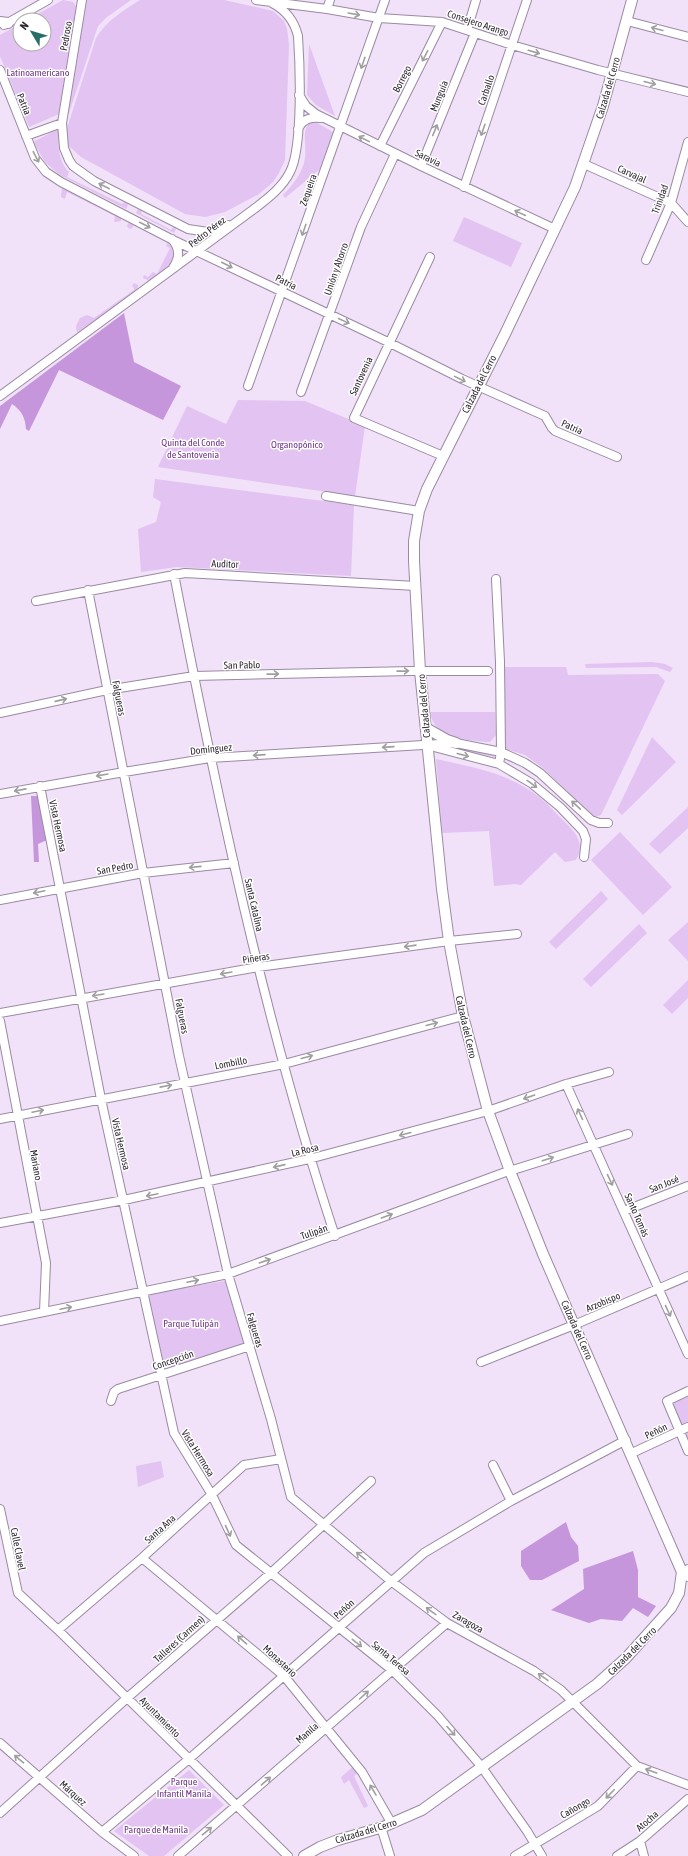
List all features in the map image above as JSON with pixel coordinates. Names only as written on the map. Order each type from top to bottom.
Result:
[{"type":"main road","name":"Calzada del Cerro","points":[[304,1856],[320,1847],[392,1824],[422,1810],[481,1766],[573,1702],[619,1666],[654,1628],[676,1600],[686,1573],[543,1254],[488,1111],[463,1016],[449,941],[442,888],[420,671],[414,541],[419,511],[443,456],[555,229],[584,164],[612,73],[632,0]]},
{"type":"main road","points":[[426,728],[447,740],[456,743]]},
{"type":"main road","points":[[676,1600],[688,1587]]},
{"type":"street","points":[[3,24],[48,0]]},
{"type":"street","name":"Consejero Arango","points":[[256,0],[272,3],[288,3],[379,18],[442,22],[512,45],[612,73],[688,92]]},
{"type":"street","points":[[327,9],[330,0]]},
{"type":"street","name":"Zequeira","points":[[248,386],[283,291],[385,0]]},
{"type":"street","points":[[467,30],[476,0]]},
{"type":"street","name":"Carballo","points":[[464,187],[527,0]]},
{"type":"street","name":"Pedroso","points":[[62,122],[81,2]]},
{"type":"street","name":"Pedro Pérez","points":[[0,396],[199,251],[273,193],[286,178],[295,159],[298,130],[298,36],[296,28],[288,15],[272,3]]},
{"type":"street","name":"Pedro Pérez","points":[[288,3],[288,15]]},
{"type":"street","points":[[627,21],[688,37]]},
{"type":"street","name":"Borrego","points":[[380,146],[442,22]]},
{"type":"street","name":"Munguía","points":[[421,166],[476,33]]},
{"type":"street","name":"Patria","points":[[0,70],[35,158],[53,177],[71,188],[171,239],[283,291],[478,387],[545,416],[552,428],[556,431],[617,457]]},
{"type":"street","name":"Saravia","points":[[299,95],[311,110],[324,119],[464,187],[555,229]]},
{"type":"street","points":[[298,130],[300,125],[308,118],[324,119]]},
{"type":"street","points":[[26,136],[62,122],[62,138],[66,154],[73,166],[94,181],[179,225],[210,236],[209,243]]},
{"type":"street","name":"Trinidad","points":[[646,260],[671,203],[688,142]]},
{"type":"street","name":"Unión y Ahorro","points":[[301,392],[361,227],[395,154]]},
{"type":"street","name":"Carvajal","points":[[584,164],[671,203],[688,222]]},
{"type":"street","points":[[198,232],[212,231],[241,218]]},
{"type":"street","points":[[171,239],[178,247],[179,252],[173,269]]},
{"type":"street","name":"Santovenia","points":[[430,257],[388,342],[354,418],[443,456]]},
{"type":"street","points":[[326,496],[419,511]]},
{"type":"street","name":"Auditor","points":[[36,601],[174,574],[250,575],[416,586]]},
{"type":"street","name":"Santa Catalina","points":[[174,574],[210,758],[258,967],[309,1159],[334,1236]]},
{"type":"street","points":[[496,579],[500,662],[501,752],[499,764]]},
{"type":"street","name":"Falgueras","points":[[88,590],[165,984],[228,1274],[277,1441]]},
{"type":"street","name":"San Pablo","points":[[0,713],[107,690],[194,676],[488,671]]},
{"type":"street","name":"Domínguez","points":[[0,794],[210,758],[427,746],[456,743],[501,752],[540,773],[591,820],[599,823],[608,823]]},
{"type":"street","name":"Domínguez","points":[[427,746],[499,764],[514,772],[540,790],[583,831],[586,839],[584,857]]},
{"type":"street","name":"Vista Hermosa","points":[[40,786],[101,1098],[174,1433],[184,1453],[212,1495]]},
{"type":"street","name":"San Pedro","points":[[0,900],[144,873],[234,863]]},
{"type":"street","name":"Piñeras","points":[[0,1013],[82,997],[258,967],[449,941],[517,934]]},
{"type":"street","name":"Lombillo","points":[[0,1119],[101,1098],[284,1064],[463,1016]]},
{"type":"street","name":"Mariano","points":[[0,1021],[46,1263],[44,1312]]},
{"type":"street","name":"La Rosa","points":[[0,1223],[208,1183],[309,1159],[488,1111],[566,1084],[609,1072]]},
{"type":"street","name":"Santo Tomás","points":[[566,1084],[688,1354]]},
{"type":"street","name":"Tulipán","points":[[0,1321],[228,1274],[510,1171],[628,1134]]},
{"type":"street","name":"San José","points":[[624,1211],[688,1186]]},
{"type":"street","name":"Arzobispo","points":[[481,1362],[574,1325],[688,1276]]},
{"type":"street","name":"Concepción","points":[[111,1401],[114,1392],[118,1389],[250,1346]]},
{"type":"street","points":[[688,1391],[667,1401],[688,1451]]},
{"type":"street","name":"Peñón","points":[[632,1453],[688,1427]]},
{"type":"street","name":"Peñón","points":[[102,1832],[189,1759],[424,1553],[511,1502],[626,1440]]},
{"type":"street","name":"Zaragoza","points":[[277,1441],[291,1497],[323,1526],[391,1581],[447,1623],[534,1671],[561,1690],[637,1766],[688,1785]]},
{"type":"street","name":"Santa Ana","points":[[58,1630],[142,1558],[244,1464],[281,1459]]},
{"type":"street","points":[[494,1465],[511,1502]]},
{"type":"street","name":"Talleres (Carmen)","points":[[0,1813],[127,1698],[271,1573],[370,1481]]},
{"type":"street","name":"Santa Teresa","points":[[212,1495],[236,1545],[392,1670],[442,1722],[481,1766],[535,1843],[542,1856]]},
{"type":"street","name":"Calle Clavel","points":[[0,1509],[18,1593]]},
{"type":"street","name":"Monasterio","points":[[142,1558],[284,1676],[362,1772],[392,1824]]},
{"type":"street","name":"Ayuntamiento","points":[[18,1593],[58,1630],[288,1856]]},
{"type":"street","name":"Manila","points":[[178,1856],[447,1623]]},
{"type":"street","name":"Márquez","points":[[0,1744],[102,1832],[134,1856]]},
{"type":"street","name":"Cañongo","points":[[515,1856],[598,1806],[637,1766]]},
{"type":"street","name":"Atocha","points":[[617,1856],[640,1841],[688,1799]]},
{"type":"street","points":[[381,1827],[390,1856]]},
{"type":"street","points":[[640,1841],[644,1856]]},
{"type":"green space","name":"Latinoamericano","points":[[63,0],[73,2],[78,9],[59,114],[29,127],[0,56],[0,35],[12,28],[12,52],[52,52],[52,12],[41,12]]},
{"type":"green space","points":[[85,0],[131,0],[107,17],[98,26],[65,125]]},
{"type":"green space","points":[[140,0],[224,0],[273,11],[284,21],[287,29],[289,45],[285,160],[273,182],[259,194],[225,212],[205,217],[185,214],[81,157],[69,146],[66,136],[67,128],[96,38],[110,21]]},
{"type":"green space","points":[[309,44],[335,116],[316,105],[307,95]]},
{"type":"green space","points":[[314,121],[333,132],[320,169],[285,198],[283,195],[294,183],[304,163],[305,134],[307,126],[310,122]]},
{"type":"green space","points":[[58,129],[61,158],[65,168],[69,172],[67,177],[122,204],[126,201],[128,205],[126,209],[60,175],[45,162],[33,142]]},
{"type":"green space","points":[[62,185],[121,217],[121,221],[114,222],[115,216],[67,192],[65,199],[61,197]]},
{"type":"green space","points":[[138,209],[142,210],[141,214],[171,230],[174,226],[176,229],[174,233],[136,213]]},
{"type":"green space","points":[[464,217],[522,243],[511,267],[453,241]]},
{"type":"green space","points":[[130,222],[169,241],[176,250],[172,265],[150,281],[143,278],[144,275],[148,277],[153,272],[157,274],[170,248],[166,246],[168,242],[134,225],[131,229],[128,228],[127,225]]},
{"type":"green space","points":[[134,283],[138,285],[137,291],[77,333],[76,326],[80,318],[87,315],[94,318],[134,290],[132,286]]},
{"type":"green space","name":"Organopónico","points":[[238,400],[305,401],[365,426],[355,496],[158,467],[187,406],[226,424]]},
{"type":"green space","points":[[155,479],[354,505],[351,576],[177,567],[141,572],[138,529],[156,522],[161,502],[153,497]]},
{"type":"green space","points":[[652,662],[665,664],[673,668],[670,672],[656,667],[586,668],[585,664]]},
{"type":"green space","points":[[504,667],[566,667],[568,675],[658,674],[665,681],[601,815],[595,817],[593,816],[543,768],[525,755],[503,748]]},
{"type":"green space","points":[[430,712],[495,712],[496,735],[490,742],[460,739],[444,733],[438,728],[433,721]]},
{"type":"green space","points":[[652,737],[676,762],[622,815],[617,810]]},
{"type":"green space","points":[[462,748],[496,754],[496,757],[462,751]]},
{"type":"green space","points":[[436,759],[490,772],[515,782],[539,797],[567,824],[578,838],[580,848],[576,860],[565,862],[555,852],[521,885],[515,884],[494,886],[489,831],[442,833]]},
{"type":"green space","points":[[688,807],[688,828],[660,854],[649,844]]},
{"type":"green space","points":[[620,832],[672,887],[643,915],[591,860]]},
{"type":"green space","points":[[601,891],[608,899],[556,949],[549,942]]},
{"type":"green space","points":[[688,922],[688,961],[668,940]]},
{"type":"green space","points":[[639,924],[647,933],[591,987],[583,979]]},
{"type":"green space","points":[[688,980],[688,998],[672,1014],[663,1005]]},
{"type":"green space","name":"Parque Tulipán","points":[[225,1281],[228,1285],[246,1341],[244,1344],[171,1367],[164,1365],[148,1300],[151,1293]]},
{"type":"green space","points":[[688,1393],[688,1446],[669,1402]]},
{"type":"green space","points":[[161,1461],[164,1477],[138,1487],[136,1466]]},
{"type":"green space","points":[[354,1766],[359,1772],[354,1776],[368,1806],[364,1808],[349,1780],[344,1784],[341,1777]]},
{"type":"green space","name":"Parque de Manila","points":[[189,1770],[224,1805],[164,1856],[149,1856],[114,1831]]},
{"type":"shaded area","points":[[124,313],[134,362],[181,386],[163,420],[59,370],[29,431],[26,429],[25,421],[22,415],[12,404],[0,429],[0,406]]},
{"type":"shaded area","points":[[31,796],[38,796],[47,840],[38,844],[39,862],[34,862]]},
{"type":"shaded area","points":[[566,1522],[571,1537],[578,1546],[579,1561],[542,1580],[530,1580],[521,1566],[521,1551]]},
{"type":"shaded area","points":[[633,1551],[638,1570],[638,1597],[656,1606],[648,1617],[633,1608],[622,1621],[601,1619],[589,1623],[551,1610],[584,1589],[583,1569]]},
{"type":"park label","name":"Quinta del Conde de Santovenia","points":[[193,448]]},
{"type":"park label","name":"Parque Infantil Manila","points":[[184,1786]]}]
